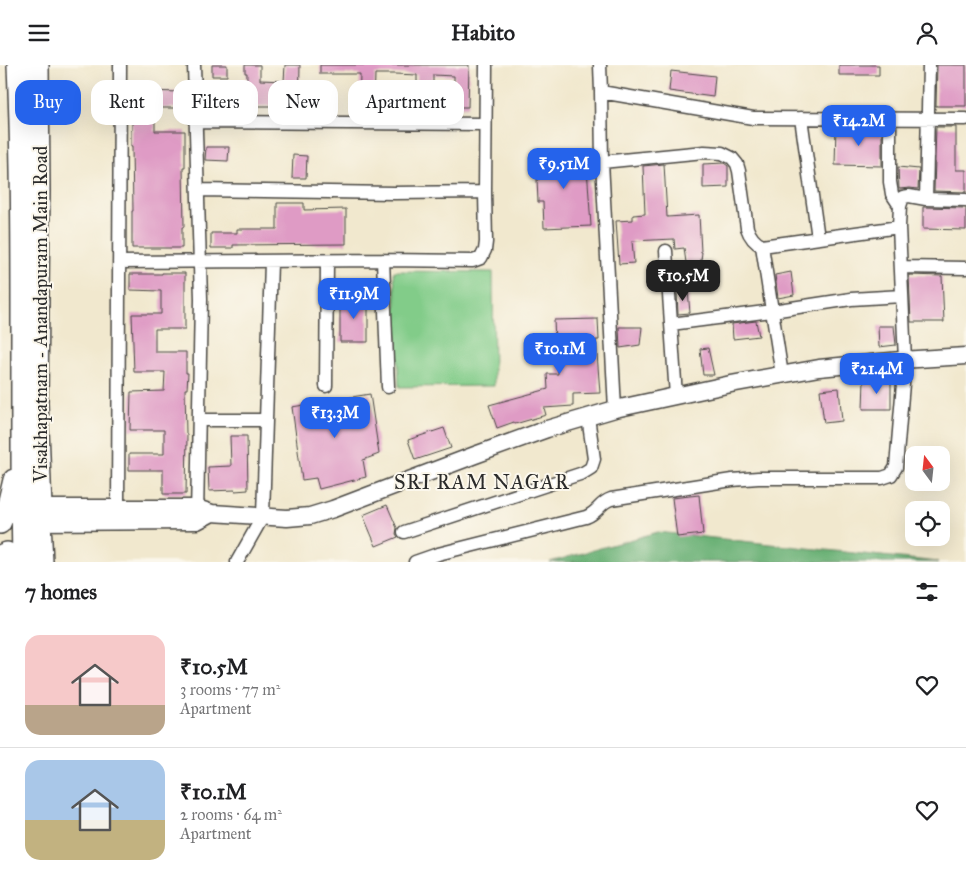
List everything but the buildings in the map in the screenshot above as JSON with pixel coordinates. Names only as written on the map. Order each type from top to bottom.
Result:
[{"type":"main road","name":"Visakhapatnam - Anandapuram Main Road","points":[[18,65],[22,262],[22,445],[31,515],[42,562]]},
{"type":"main road","name":"Visakhapatnam - Anandapuram Main Road","points":[[22,562],[31,515],[37,403],[38,65]]},
{"type":"main road","points":[[0,523],[8,503],[22,445]]},
{"type":"main road","points":[[0,556],[7,553],[22,562]]},
{"type":"street","points":[[118,507],[120,65]]},
{"type":"street","points":[[194,65],[194,80]]},
{"type":"street","points":[[119,262],[473,261],[481,258],[485,251],[486,242],[486,65]]},
{"type":"street","points":[[600,65],[602,162],[615,409]]},
{"type":"street","points":[[926,199],[929,65]]},
{"type":"street","points":[[602,92],[752,118],[966,119]]},
{"type":"street","points":[[801,118],[818,238]]},
{"type":"street","points":[[890,118],[890,182],[892,194],[900,206]]},
{"type":"street","points":[[258,122],[485,124]]},
{"type":"street","points":[[195,125],[201,299],[198,421],[202,514]]},
{"type":"street","points":[[602,162],[704,153],[722,153],[732,158],[737,164],[739,171],[747,228],[754,242],[762,247],[899,227]]},
{"type":"street","points":[[198,191],[394,193],[485,191]]},
{"type":"street","points":[[415,562],[438,554],[586,517],[595,513],[606,500],[611,499],[758,478],[882,478],[891,475],[896,467],[905,360],[900,267],[900,206],[903,197],[909,196],[926,199],[966,200]]},
{"type":"street","points":[[762,247],[782,375]]},
{"type":"street","points":[[666,251],[676,396]]},
{"type":"street","points":[[383,260],[388,387]]},
{"type":"street","points":[[326,385],[327,261]]},
{"type":"street","points":[[237,562],[263,516],[271,262]]},
{"type":"street","points":[[900,267],[966,268]]},
{"type":"street","points":[[671,324],[852,299],[902,296]]},
{"type":"street","points":[[31,515],[202,514],[287,518],[310,516],[547,429],[615,409],[731,384],[819,368],[966,356]]},
{"type":"street","points":[[404,532],[583,473],[591,468],[594,459],[588,417]]},
{"type":"street","points":[[198,421],[266,420]]},
{"type":"street","points":[[31,515],[118,507],[202,514]]},
{"type":"green space","points":[[394,271],[493,272],[494,386],[399,387]]},
{"type":"green space","points":[[658,532],[938,562],[550,562]]},
{"type":"district","name":"SRI RAM NAGAR","points":[[482,482]]}]
